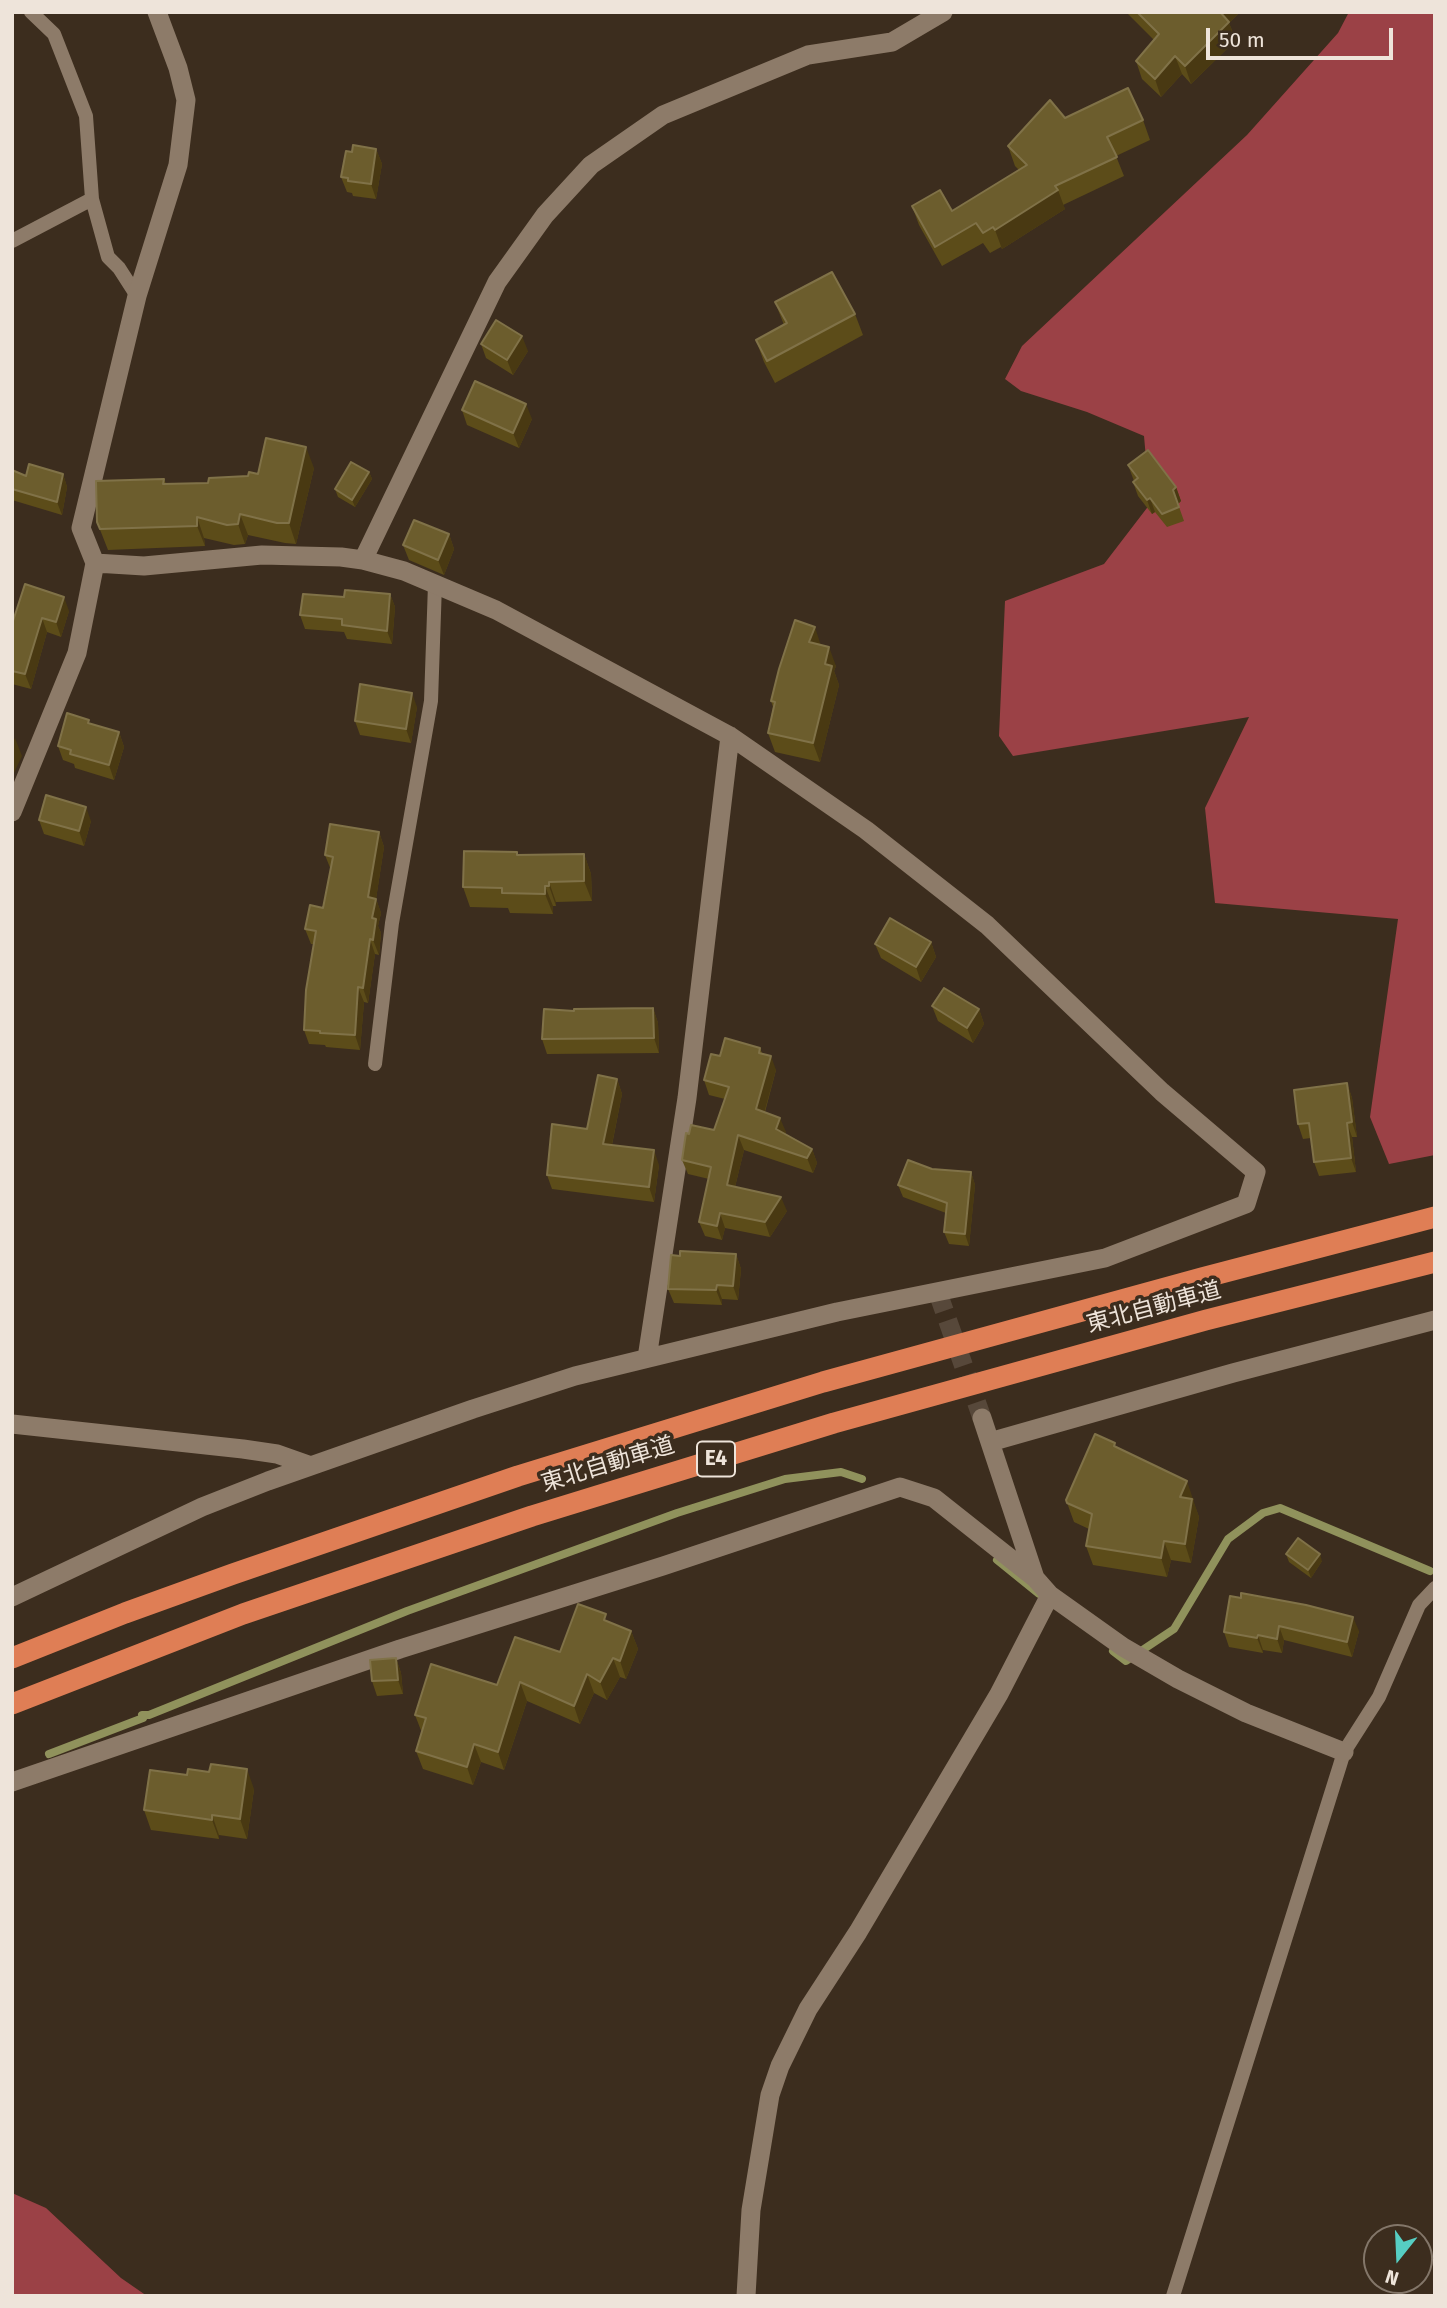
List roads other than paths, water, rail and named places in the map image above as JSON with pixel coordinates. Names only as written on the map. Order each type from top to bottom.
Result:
[{"type":"highway","name":"東北自動車道","points":[[12,1658],[233,1574],[531,1472],[822,1382],[1435,1217]]},
{"type":"highway","name":"東北自動車道","points":[[12,1704],[243,1614],[558,1508],[834,1423],[1206,1320],[1435,1262]]},
{"type":"street","points":[[12,812],[77,653],[95,563],[81,528],[138,296],[178,165],[186,100],[158,12]]},
{"type":"street","points":[[363,560],[497,282],[545,215],[591,165],[663,115],[808,55],[892,42],[943,12]]},
{"type":"street","points":[[12,1597],[202,1507],[472,1409],[575,1376],[837,1312],[1105,1258],[1246,1204],[1256,1172],[1162,1092],[987,925],[866,830],[730,736],[496,610],[404,571],[363,560],[262,555],[144,566],[95,563]]},
{"type":"street","points":[[647,1358],[687,1098],[730,736]]},
{"type":"street","points":[[990,1443],[1233,1373],[1435,1320]]},
{"type":"street","points":[[982,1418],[1035,1578]]},
{"type":"street","points":[[12,1424],[243,1449],[277,1454],[311,1466]]},
{"type":"street","points":[[12,1782],[400,1649],[663,1566],[900,1487],[934,1498],[1035,1578],[1050,1596],[1123,1647],[1246,1713],[1344,1752]]},
{"type":"street","points":[[746,2296],[751,2210],[770,2095],[780,2066],[808,2009],[858,1932],[999,1694],[1050,1596]]},
{"type":"lane","points":[[31,12],[54,34],[86,116],[92,200],[108,257],[138,296]]},
{"type":"lane","points":[[12,241],[92,200]]},
{"type":"lane","points":[[375,1064],[392,923],[431,701],[435,584]]},
{"type":"lane","points":[[1173,2296],[1344,1752],[1379,1697],[1419,1605],[1435,1588]]},
{"type":"waterway","points":[[49,1754],[407,1611],[677,1513],[785,1479],[841,1472],[862,1479]]},
{"type":"waterway","points":[[1113,1651],[1126,1661],[1174,1629],[1228,1539],[1263,1513],[1280,1508],[1430,1571]]},
{"type":"waterway","points":[[997,1560],[1039,1594]]},
{"type":"tunnel","points":[[938,1293],[982,1418]]}]
